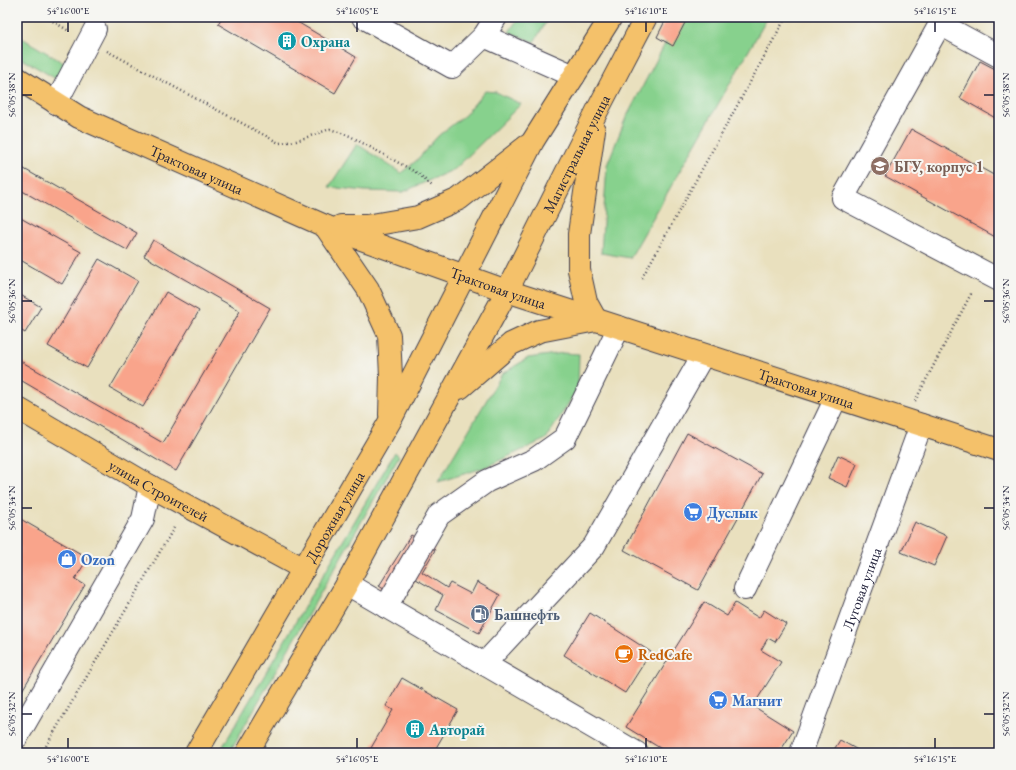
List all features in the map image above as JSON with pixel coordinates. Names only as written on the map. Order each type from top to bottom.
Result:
[{"type":"main road","points":[[464,275],[533,142],[611,17]]},
{"type":"main road","name":"Магистральная улица","points":[[507,291],[646,17]]},
{"type":"main road","name":"Трактовая улица","points":[[17,78],[78,117],[325,226],[507,291],[999,450]]},
{"type":"main road","points":[[449,398],[511,344],[539,331],[596,320],[586,302],[579,270],[579,234],[597,111]]},
{"type":"main road","points":[[325,226],[366,226],[418,217],[459,200],[533,142]]},
{"type":"main road","points":[[325,226],[368,289],[390,335],[390,421]]},
{"type":"main road","name":"Дорожная улица","points":[[196,753],[390,421],[464,275]]},
{"type":"main road","points":[[247,753],[347,584],[507,291]]},
{"type":"main road","name":"улица Строителей","points":[[17,408],[150,486],[304,569]]},
{"type":"street","points":[[362,17],[452,67],[484,36],[496,17]]},
{"type":"street","points":[[991,276],[843,198],[940,24],[999,56]]},
{"type":"street","points":[[56,103],[92,35]]},
{"type":"street","points":[[484,36],[574,76]]},
{"type":"street","points":[[386,607],[439,515],[486,481],[534,460],[565,438],[619,327]]},
{"type":"street","points":[[484,664],[594,546],[703,354]]},
{"type":"street","points":[[745,589],[836,398]]},
{"type":"street","name":"Луговая улица","points":[[801,753],[914,423]]},
{"type":"street","points":[[17,737],[143,519],[150,486]]},
{"type":"street","points":[[347,584],[637,753]]},
{"type":"path","points":[[46,17],[92,35],[279,143],[296,141],[330,129],[350,136],[419,174],[435,189]]},
{"type":"path","points":[[642,278],[786,17]]},
{"type":"path","points":[[914,423],[933,366],[991,276]]},
{"type":"path","points":[[42,753],[187,506]]},
{"type":"green space","points":[[519,17],[549,17],[534,42],[509,32]]},
{"type":"green space","points":[[679,17],[768,17],[630,258],[601,253],[607,165],[625,120]]},
{"type":"green space","points":[[17,35],[72,68],[63,83],[17,56]]},
{"type":"green space","points":[[485,91],[496,92],[521,104],[455,169],[403,192],[365,191],[329,187],[357,144],[401,173],[416,161],[438,136],[465,115]]},
{"type":"green space","points":[[563,353],[579,354],[578,388],[546,439],[483,468],[438,482],[502,374],[528,358]]},
{"type":"green space","points":[[395,452],[399,456],[229,753],[219,753]]},
{"type":"building","name":"Охрана","points":[[222,17],[289,17],[356,57],[335,93],[218,24]]},
{"type":"building","points":[[667,17],[688,17],[673,46],[657,37]]},
{"type":"building","points":[[980,61],[999,71],[999,120],[960,98]]},
{"type":"building","points":[[911,129],[999,178],[999,239],[885,176]]},
{"type":"building","points":[[17,165],[137,233],[127,250],[17,188]]},
{"type":"building","points":[[17,216],[81,252],[62,284],[17,258]]},
{"type":"building","points":[[153,240],[270,308],[176,471],[17,378],[17,359],[163,443],[240,311],[144,256]]},
{"type":"building","points":[[99,259],[138,281],[87,368],[48,346]]},
{"type":"building","points":[[166,292],[199,311],[143,407],[110,388]]},
{"type":"building","points":[[17,293],[41,307],[25,333],[17,328]]},
{"type":"building","name":"Дуслык","points":[[687,433],[762,474],[698,590],[624,550]]},
{"type":"building","points":[[838,455],[857,464],[847,487],[828,478]]},
{"type":"building","points":[[17,517],[88,558],[75,579],[85,585],[17,699],[17,582],[19,579],[17,578]]},
{"type":"building","points":[[915,522],[947,536],[934,566],[901,552]]},
{"type":"building","points":[[411,535],[435,550],[422,572],[447,588],[450,583],[471,594],[477,582],[500,595],[479,633],[436,610],[443,595],[416,579],[402,601],[379,586]]},
{"type":"building","points":[[704,602],[727,616],[735,603],[759,618],[764,610],[786,624],[775,642],[768,638],[761,650],[781,662],[753,706],[793,731],[779,753],[668,753],[626,727]]},
{"type":"building","points":[[590,613],[651,652],[625,693],[564,655]]},
{"type":"building","name":"Авторай","points":[[402,678],[458,710],[433,753],[381,753],[371,748],[393,710],[386,706]]},
{"type":"building","points":[[840,740],[863,753],[832,753]]},
{"type":"place","name":"Охрана","points":[[287,41]]},
{"type":"place","name":"БГУ, корпус 1","points":[[880,166]]},
{"type":"place","name":"Дуслык","points":[[693,512]]},
{"type":"place","name":"Ozon","points":[[67,559]]},
{"type":"place","name":"Башнефть","points":[[480,614]]},
{"type":"place","name":"RedCafe","points":[[624,654]]},
{"type":"place","name":"Магнит","points":[[718,700]]},
{"type":"place","name":"Авторай","points":[[415,729]]}]
